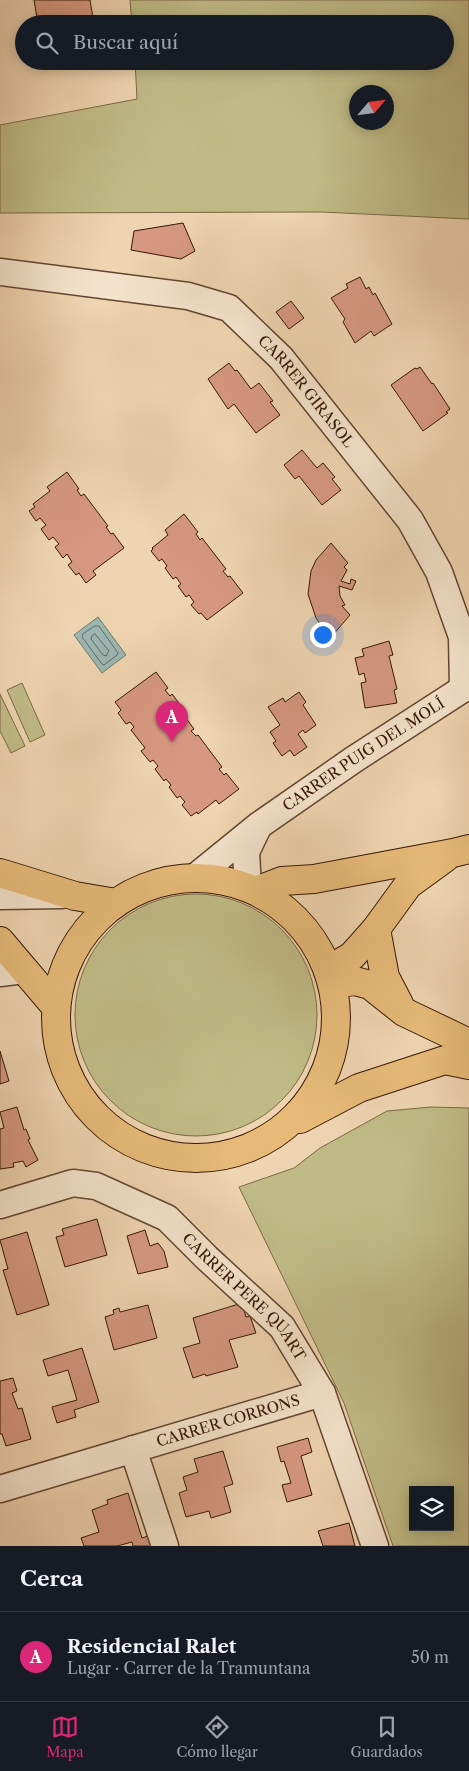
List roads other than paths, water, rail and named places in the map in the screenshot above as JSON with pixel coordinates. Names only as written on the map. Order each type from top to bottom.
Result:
[{"type":"main road","points":[[252,890],[282,881],[314,879],[461,851]]},
{"type":"main road","points":[[330,977],[376,929],[408,885],[461,851]]},
{"type":"main road","points":[[0,873],[75,896],[116,903]]},
{"type":"main road","points":[[288,1125],[311,1100],[327,1070],[334,1044],[336,1027],[336,1001],[330,977],[320,952],[303,927],[281,907],[252,890],[222,880],[194,878],[176,879],[155,884],[135,892],[116,903],[94,921],[72,952],[61,979],[56,1007],[57,1037],[60,1052],[74,1087],[86,1106],[108,1127],[133,1144],[154,1152],[176,1157],[205,1159],[220,1157],[256,1146],[288,1125],[359,1088],[445,1060],[469,1064]]},
{"type":"main road","points":[[376,929],[385,977],[404,1012]]},
{"type":"main road","points":[[0,940],[12,972],[56,1007]]},
{"type":"main road","points":[[330,977],[370,985],[404,1012],[469,1044]]},
{"type":"street","name":"CARRER GIRASOL","points":[[0,272],[188,296],[229,308],[281,358],[410,520],[439,572],[462,637],[466,687]]},
{"type":"street","name":"CARRER PUIG DEL MOLÍ","points":[[194,878],[258,826],[353,760],[466,687]]},
{"type":"street","points":[[252,890],[246,852],[258,826]]},
{"type":"street","points":[[0,896],[75,896]]},
{"type":"street","name":"CARRER PERE QUART","points":[[0,1205],[73,1183],[96,1186],[167,1218],[207,1258],[282,1327],[322,1393],[375,1546]]},
{"type":"street","name":"CARRER CORRONS","points":[[0,1489],[322,1393]]},
{"type":"street","points":[[133,1449],[165,1546]]},
{"type":"water","points":[[98,617],[126,655],[102,673],[74,635]]},
{"type":"place","name":"Residencial Ralet","points":[[172,742]]}]
